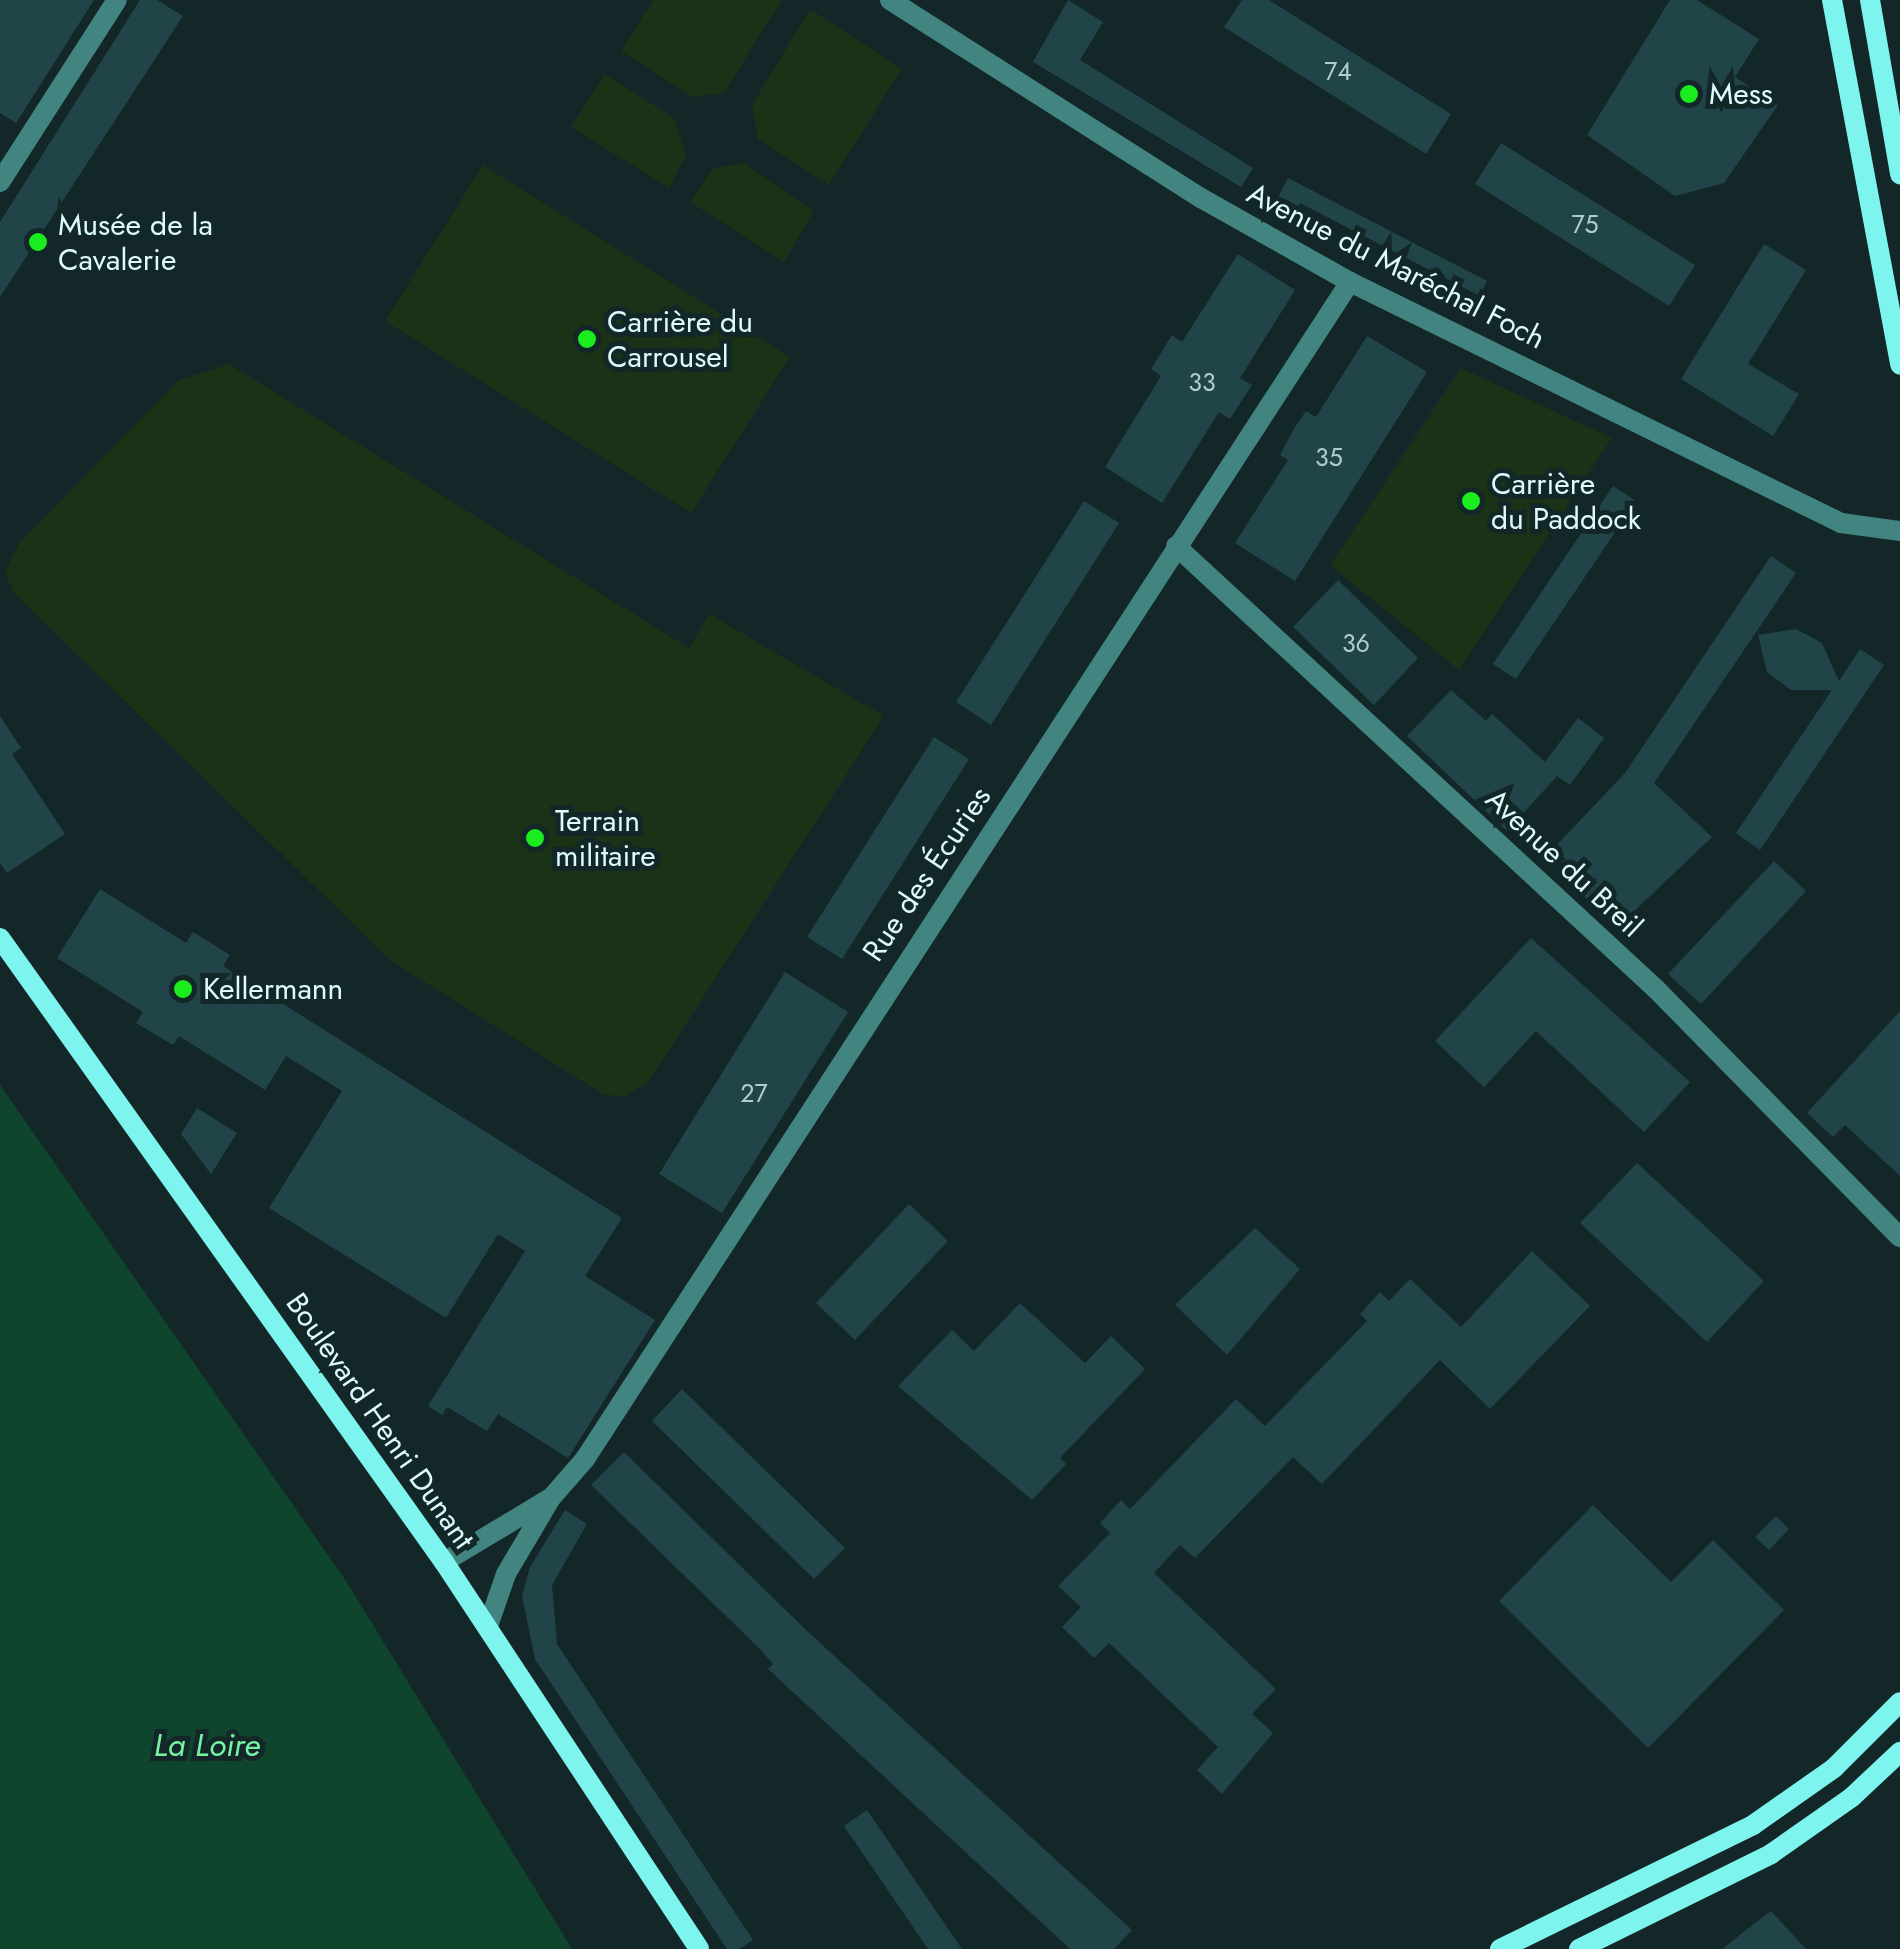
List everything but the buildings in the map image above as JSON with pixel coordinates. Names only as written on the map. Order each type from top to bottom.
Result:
[{"type":"main road","points":[[1832,0],[1900,365]]},
{"type":"main road","points":[[1870,0],[1900,174]]},
{"type":"main road","name":"Boulevard Henri Dunant","points":[[0,938],[444,1562],[698,1949]]},
{"type":"main road","points":[[1500,1949],[1753,1825],[1834,1768],[1900,1702]]},
{"type":"main road","points":[[1579,1949],[1770,1854],[1852,1797],[1900,1752]]},
{"type":"street","points":[[0,182],[117,0]]},
{"type":"street","name":"Avenue du Maréchal Foch","points":[[890,0],[1201,198],[1350,282],[1841,523],[1900,531]]},
{"type":"street","name":"Rue des Écuries","points":[[488,1626],[506,1574],[551,1498],[674,1323],[1350,282]]},
{"type":"street","name":"Avenue du Breil","points":[[1176,546],[1656,989],[1900,1237]]},
{"type":"street","name":"Rue des Écuries","points":[[444,1562],[551,1498]]},
{"type":"shaded area","points":[[653,0],[782,0],[724,93],[693,97],[621,51]]},
{"type":"shaded area","points":[[810,9],[902,69],[829,185],[758,140],[752,105]]},
{"type":"shaded area","points":[[605,74],[674,118],[686,155],[669,188],[571,127]]},
{"type":"shaded area","points":[[744,163],[814,211],[784,262],[690,202],[712,169]]},
{"type":"shaded area","name":"Carrière du Carrousel","points":[[483,165],[790,357],[691,513],[385,321]]},
{"type":"shaded area","name":"Terrain militaire","points":[[229,364],[689,648],[709,614],[884,716],[648,1083],[625,1096],[604,1095],[390,960],[13,592],[5,572],[19,543],[179,380]]},
{"type":"shaded area","name":"Carrière du Paddock","points":[[1461,368],[1612,438],[1459,670],[1330,565]]},
{"type":"water","name":"La Loire","points":[[0,1085],[346,1581],[572,1949],[0,1949]]},
{"type":"place","name":"Mess","points":[[1689,94]]},
{"type":"place","name":"Musée de la Cavalerie","points":[[38,242]]},
{"type":"place","name":"Carrière du Carrousel","points":[[587,339]]},
{"type":"place","name":"Carrière du Paddock","points":[[1471,501]]},
{"type":"place","name":"Terrain militaire","points":[[535,838]]},
{"type":"place","name":"Kellermann","points":[[183,989]]}]
